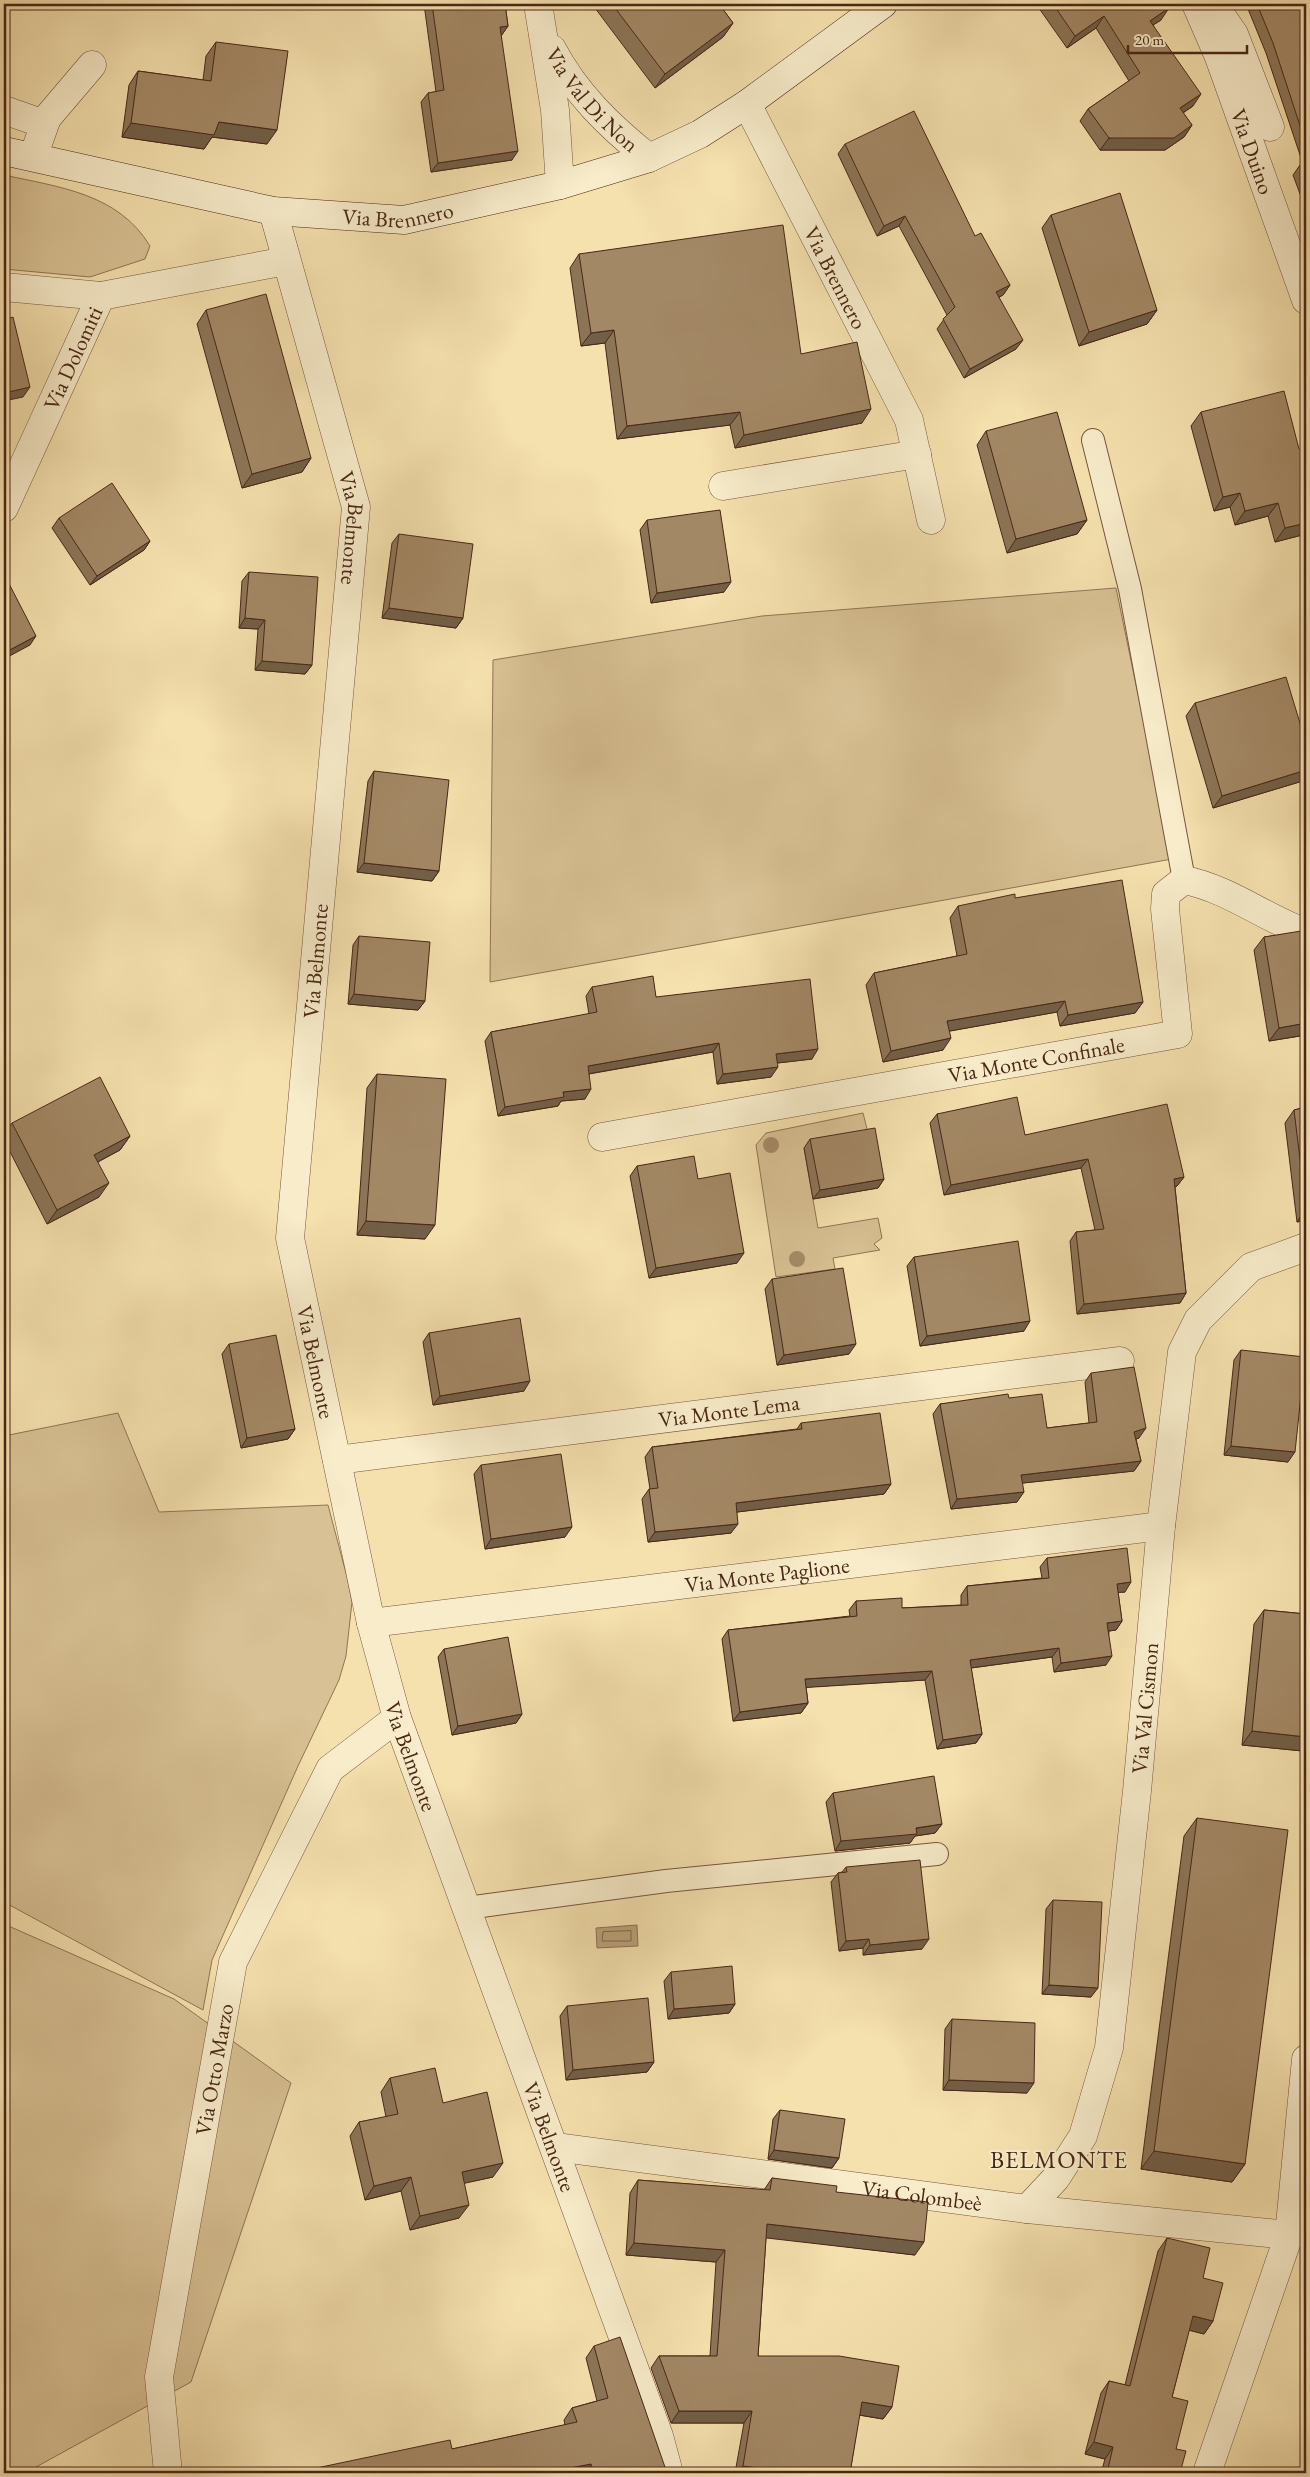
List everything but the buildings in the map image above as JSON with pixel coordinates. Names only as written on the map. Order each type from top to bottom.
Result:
[{"type":"street","name":"Via Val Di Non","points":[[538,4],[555,110],[560,185]]},
{"type":"street","name":"Via Brennero","points":[[4,151],[273,211],[404,220],[560,185],[649,158],[700,134],[747,104],[884,4]]},
{"type":"street","name":"Via Duino","points":[[1196,4],[1218,57],[1304,288]]},
{"type":"street","points":[[1214,4],[1234,34],[1270,127]]},
{"type":"street","name":"Via Val Di Non","points":[[544,35],[567,78],[606,120],[649,158]]},
{"type":"street","points":[[33,157],[44,124],[92,64]]},
{"type":"street","name":"Via Brennero","points":[[747,104],[909,420],[931,520]]},
{"type":"street","points":[[4,110],[44,124]]},
{"type":"street","name":"Via Belmonte","points":[[273,211],[356,507],[290,1238],[371,1623],[397,1718],[659,2436],[669,2473]]},
{"type":"street","name":"Via Dolomiti","points":[[4,508],[101,296],[286,262]]},
{"type":"street","points":[[4,287],[101,296]]},
{"type":"street","points":[[722,486],[917,454]]},
{"type":"street","points":[[1184,880],[1205,884],[1279,924],[1306,934]]},
{"type":"street","name":"Via Monte Confinale","points":[[602,1137],[1178,1034],[1165,909],[1166,894],[1184,880]]},
{"type":"street","name":"Via Val Cismon","points":[[1027,2209],[1056,2178],[1083,2136],[1110,2048],[1138,1782],[1161,1526],[1182,1352],[1198,1320],[1251,1267],[1306,1247]]},
{"type":"street","name":"Via Monte Lema","points":[[337,1460],[1120,1361]]},
{"type":"street","name":"Via Monte Paglione","points":[[371,1623],[1161,1526]]},
{"type":"street","name":"Via Otto Marzo","points":[[168,2473],[159,2377],[233,1962],[330,1769],[397,1718]]},
{"type":"street","points":[[1207,2473],[1298,2236],[1306,2059]]},
{"type":"street","name":"Via Colombeè","points":[[555,2148],[1027,2209],[1298,2236]]},
{"type":"lane","points":[[1093,440],[1130,588],[1184,880]]},
{"type":"lane","points":[[467,1908],[666,1881],[937,1854]]},
{"type":"shaded area","points":[[4,175],[65,189],[104,203],[137,228],[150,246],[145,259],[90,277],[4,269]]},
{"type":"shaded area","points":[[1116,588],[1172,859],[490,982],[493,660],[762,616]]},
{"type":"shaded area","points":[[863,1113],[869,1137],[804,1148],[818,1228],[878,1218],[882,1238],[874,1244],[880,1250],[833,1258],[835,1269],[776,1277],[756,1145],[766,1133]]},
{"type":"shaded area","points":[[118,1413],[159,1512],[328,1505],[352,1602],[346,1656],[339,1680],[298,1766],[212,1960],[203,2010],[4,1902],[4,1436]]},
{"type":"shaded area","points":[[4,1924],[174,1999],[291,2083],[191,2382],[25,2473],[4,2473]]},
{"type":"water","points":[[637,1925],[638,1946],[597,1948],[596,1928]]},
{"type":"district","name":"BELMONTE","points":[[1059,2160]]}]
